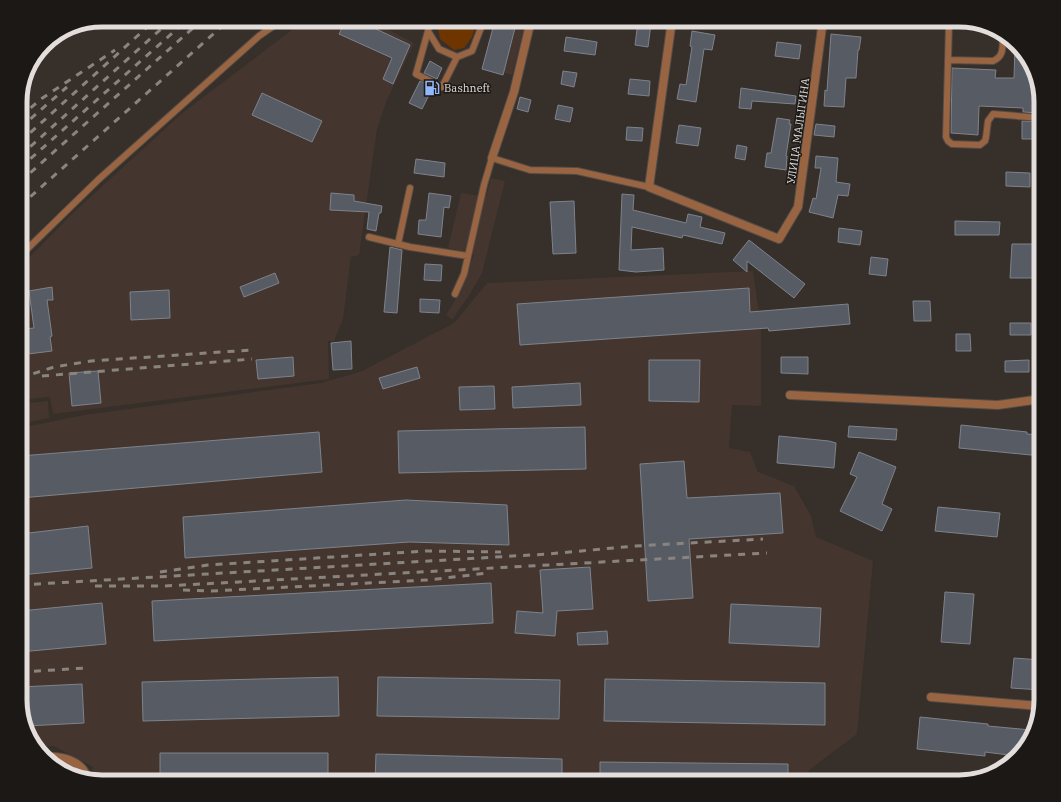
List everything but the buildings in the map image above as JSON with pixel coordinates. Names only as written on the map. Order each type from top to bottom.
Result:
[{"type":"street","points":[[492,158],[514,92],[529,27]]},
{"type":"street","points":[[649,187],[671,27]]},
{"type":"street","name":"УЛИЦА МАЛЫГИНА","points":[[649,187],[779,239],[798,207],[822,27]]},
{"type":"street","points":[[790,395],[998,405],[1034,400]]},
{"type":"street","points":[[931,697],[1033,706]]},
{"type":"street","points":[[54,758],[74,761],[84,770],[86,774]]},
{"type":"lane","points":[[27,249],[99,179],[259,36],[272,27]]},
{"type":"lane","points":[[429,27],[416,74],[442,87],[457,57],[472,51],[481,27]]},
{"type":"lane","points":[[949,27],[946,137],[948,141],[952,144],[980,145],[985,142],[988,121],[993,114],[1034,117]]},
{"type":"lane","points":[[428,31],[439,50],[457,57]]},
{"type":"lane","points":[[948,60],[993,61],[998,59],[1002,54],[1002,40]]},
{"type":"lane","points":[[455,294],[464,274],[484,185],[492,158],[530,170],[577,171],[649,187]]},
{"type":"lane","points":[[398,244],[410,188]]},
{"type":"lane","points":[[369,237],[410,247],[468,256]]},
{"type":"shaded area","points":[[296,27],[383,27],[414,43],[387,100],[377,129],[359,255],[351,257],[343,319],[334,341],[328,341],[329,379],[53,414],[50,397],[27,399],[27,260],[71,215],[181,114]]},
{"type":"shaded area","points":[[439,27],[475,27],[472,37],[464,48],[454,50],[440,39]]},
{"type":"shaded area","points":[[493,27],[524,27],[512,75],[484,67]]},
{"type":"shaded area","points":[[491,178],[505,181],[482,273],[452,320],[446,315],[462,288],[474,254],[448,248],[461,193],[486,197]]},
{"type":"shaded area","points":[[753,271],[761,327],[761,406],[732,405],[729,448],[750,452],[758,472],[794,486],[811,516],[816,537],[873,561],[857,734],[809,770],[809,775],[97,775],[92,774],[93,767],[54,746],[43,747],[33,729],[27,705],[27,427],[84,415],[321,383],[362,371],[454,323],[487,283]]},
{"type":"shaded area","points":[[48,401],[49,418],[27,423],[27,403]]},
{"type":"railway","points":[[27,136],[147,27]]},
{"type":"railway","points":[[27,150],[163,27]]},
{"type":"railway","points":[[27,162],[179,27]]},
{"type":"railway","points":[[27,176],[194,27]]},
{"type":"railway","points":[[27,200],[221,27]]},
{"type":"railway","points":[[27,111],[41,99],[115,50]]},
{"type":"railway","points":[[27,122],[67,87]]},
{"type":"railway","points":[[27,376],[54,367],[91,361],[251,350]]},
{"type":"railway","points":[[42,376],[252,359]]},
{"type":"railway","points":[[27,585],[548,554],[635,546],[763,539]]},
{"type":"railway","points":[[160,572],[208,565],[426,551],[501,552]]},
{"type":"railway","points":[[95,586],[165,586],[767,553]]},
{"type":"railway","points":[[183,590],[211,591],[428,580],[488,573]]},
{"type":"railway","points":[[27,672],[86,668]]},
{"type":"place","name":"Bashneft","points":[[432,88]]}]
